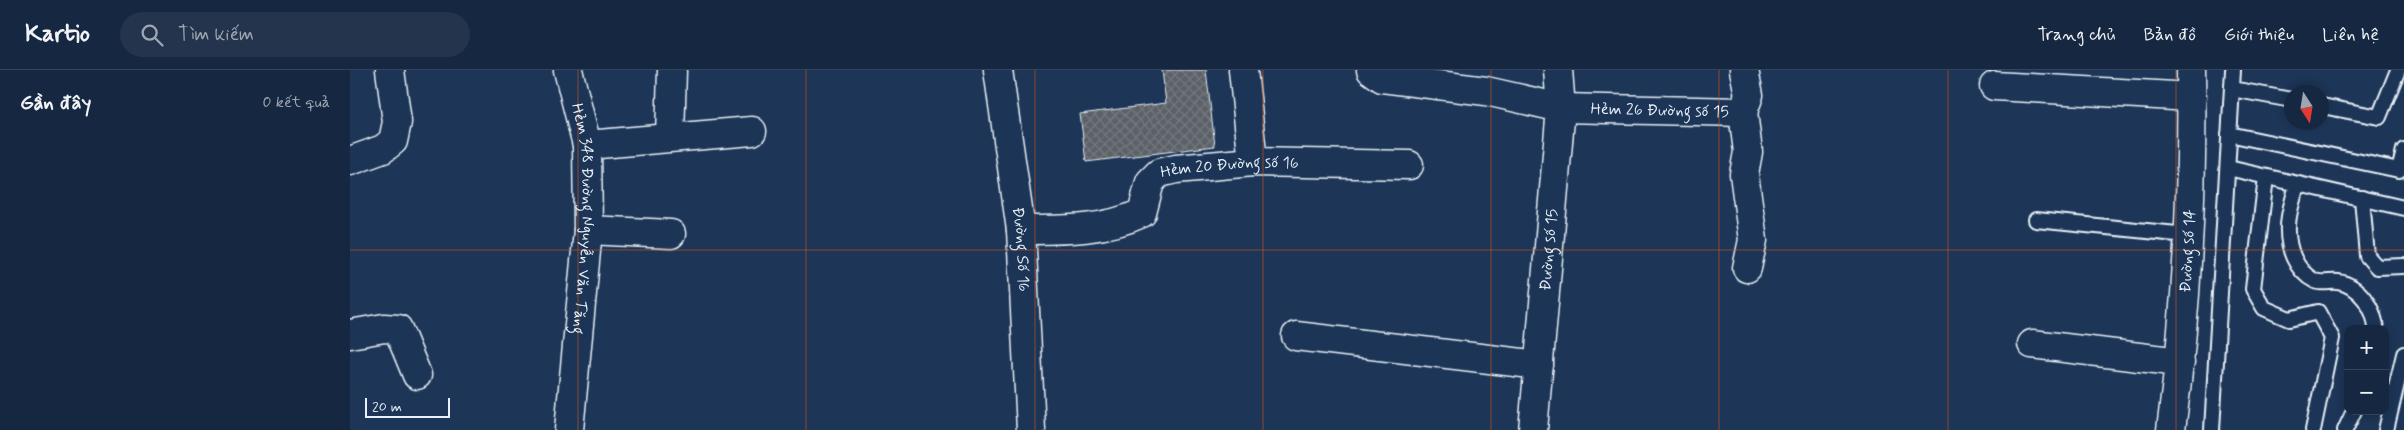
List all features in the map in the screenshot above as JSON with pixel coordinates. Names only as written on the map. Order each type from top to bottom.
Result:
[{"type":"street","points":[[350,161],[383,149],[393,141],[397,122],[390,70]]},
{"type":"street","name":"Hẻm 348 Đường Nguyễn Văn Tăng","points":[[568,70],[577,98],[587,145],[588,230],[568,430]]},
{"type":"street","points":[[670,138],[672,70]]},
{"type":"street","name":"Đường Số 16","points":[[998,70],[1021,230],[1031,430]]},
{"type":"street","points":[[1243,70],[1254,162]]},
{"type":"street","name":"Hẻm 26 Đường số 15","points":[[1371,70],[1382,78],[1486,91],[1561,108],[1743,112],[1749,95],[1744,70]]},
{"type":"street","name":"Đường số 15","points":[[1533,430],[1561,108],[1558,70]]},
{"type":"street","name":"Đường số 14","points":[[2171,430],[2180,362],[2187,235],[2192,97],[2191,70]]},
{"type":"street","points":[[1994,86],[2192,97]]},
{"type":"street","points":[[1743,112],[1748,152],[1744,174],[1754,240],[1747,268]]},
{"type":"street","points":[[587,145],[752,131]]},
{"type":"street","name":"Hẻm 20 Đường số 16","points":[[1021,230],[1085,229],[1125,221],[1142,213],[1150,182],[1159,173],[1176,169],[1254,162],[1409,165]]},
{"type":"street","points":[[588,230],[671,234]]},
{"type":"street","points":[[350,334],[384,328],[398,329],[417,376]]},
{"type":"street","points":[[1296,336],[1539,365]]},
{"type":"street","points":[[2032,344],[2180,362]]},
{"type":"lane","points":[[2212,430],[2233,70]]},
{"type":"lane","points":[[2329,107],[2379,117],[2398,70]]},
{"type":"lane","points":[[2232,89],[2284,99]]},
{"type":"lane","points":[[2230,134],[2399,170],[2404,150]]},
{"type":"lane","points":[[2228,168],[2404,208]]},
{"type":"lane","points":[[2266,177],[2253,289],[2264,308],[2289,319],[2318,312],[2332,338],[2313,430]]},
{"type":"lane","points":[[2297,184],[2288,224],[2288,246],[2300,270],[2317,282],[2340,282],[2360,291],[2375,319],[2376,325]]},
{"type":"lane","points":[[2362,198],[2367,256],[2377,267],[2404,266]]},
{"type":"lane","points":[[2036,220],[2187,235]]},
{"type":"lane","points":[[2386,430],[2404,354]]},
{"type":"lane","points":[[2346,430],[2352,415]]},
{"type":"building","points":[[1162,70],[1206,70],[1215,146],[1086,162],[1080,114],[1166,103]]}]
